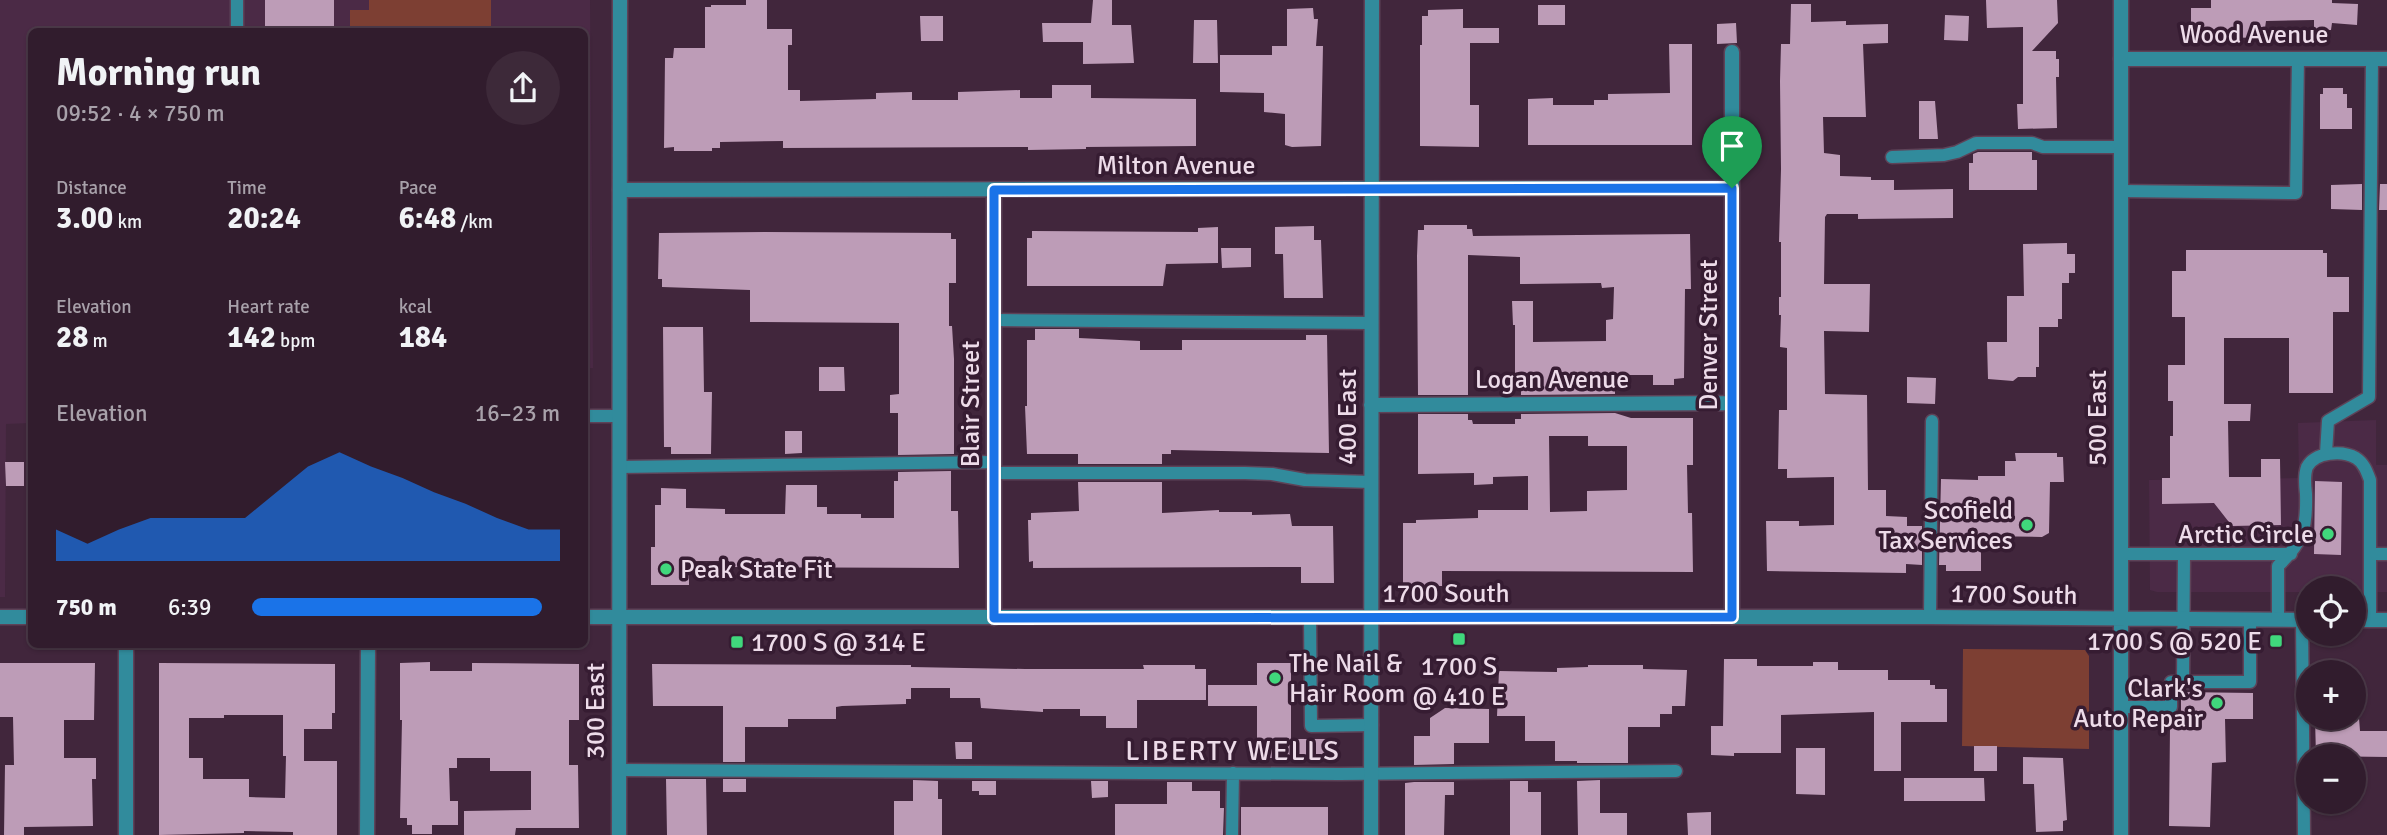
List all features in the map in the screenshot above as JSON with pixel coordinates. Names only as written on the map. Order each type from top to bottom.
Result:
[{"type":"street","name":"300 East","points":[[619,835],[620,0]]},
{"type":"street","name":"400 East","points":[[1371,835],[1372,0]]},
{"type":"street","name":"500 East","points":[[2121,0],[2121,835]]},
{"type":"street","name":"Denver Street","points":[[1732,52],[1732,617]]},
{"type":"street","name":"Wood Avenue","points":[[2121,59],[2380,59]]},
{"type":"street","name":"Milton Avenue","points":[[620,190],[1732,188]]},
{"type":"street","name":"Blair Street","points":[[994,190],[994,618]]},
{"type":"street","name":"Logan Avenue","points":[[1371,405],[1732,403]]},
{"type":"street","points":[[0,617],[28,617]]},
{"type":"street","name":"1700 South","points":[[588,617],[1930,617],[2296,620]]},
{"type":"street","points":[[2366,620],[2387,620]]},
{"type":"street","points":[[125,835],[127,648]]},
{"type":"street","points":[[367,835],[369,648]]},
{"type":"lane","points":[[237,0],[237,28]]},
{"type":"lane","points":[[2121,191],[2296,193],[2298,59]]},
{"type":"lane","points":[[2326,453],[2328,421],[2369,397],[2380,59]]},
{"type":"lane","points":[[1892,157],[1944,155],[1976,143],[2032,143],[2043,147],[2121,147]]},
{"type":"lane","points":[[994,320],[1372,323]]},
{"type":"lane","points":[[588,415],[619,416]]},
{"type":"lane","points":[[1930,617],[1932,421]]},
{"type":"lane","points":[[2278,620],[2278,566],[2291,554],[2306,525],[2306,469],[2312,460],[2326,453],[2356,458],[2364,466],[2370,480],[2370,620]]},
{"type":"lane","points":[[619,467],[994,468],[1245,473],[1272,474],[1305,480],[1371,482]]},
{"type":"lane","points":[[2122,554],[2291,554]]},
{"type":"lane","points":[[2183,682],[2184,554]]},
{"type":"lane","points":[[2370,554],[2387,554]]},
{"type":"lane","points":[[1310,617],[1311,726],[1372,726]]},
{"type":"lane","points":[[2122,707],[2171,707],[2171,682],[2250,682],[2249,620]]},
{"type":"lane","points":[[2304,835],[2305,646]]},
{"type":"lane","points":[[619,770],[1371,774],[1676,771]]},
{"type":"lane","points":[[1231,835],[1233,773]]},
{"type":"shaded area","points":[[0,0],[590,0],[593,368],[588,368],[588,28],[28,28],[28,423],[6,424],[5,597],[0,597]]},
{"type":"shaded area","points":[[369,0],[491,0],[491,28],[350,28],[350,10],[369,10]]},
{"type":"shaded area","points":[[2376,420],[2376,465],[2387,465],[2387,592],[2366,592],[2366,576],[2296,576],[2296,592],[2150,590],[2149,480],[2299,478],[2298,423]]},
{"type":"shaded area","points":[[1963,649],[2085,650],[2089,656],[2089,749],[1962,746]]},
{"type":"building","points":[[265,0],[334,0],[334,28],[265,28]]},
{"type":"building","points":[[746,0],[767,0],[767,29],[792,29],[792,45],[788,45],[788,90],[800,90],[800,101],[876,99],[876,93],[912,92],[912,100],[958,100],[958,92],[1020,90],[1020,98],[1052,98],[1052,85],[1091,85],[1091,98],[1196,99],[1196,146],[1028,150],[1028,147],[783,148],[783,141],[720,142],[720,148],[712,148],[712,151],[674,151],[674,147],[664,148],[665,58],[673,58],[674,48],[705,48],[705,7],[746,5]]},
{"type":"building","points":[[1093,0],[1112,0],[1112,25],[1131,25],[1134,63],[1083,64],[1083,42],[1043,42],[1042,23],[1091,23]]},
{"type":"building","points":[[1986,0],[2057,0],[2058,23],[2032,51],[2056,51],[2056,59],[2059,59],[2059,77],[2056,77],[2057,128],[2018,129],[2017,104],[2023,104],[2023,27],[1987,28]]},
{"type":"building","points":[[2211,0],[2332,0],[2332,3],[2358,4],[2357,25],[2332,23],[2331,30],[2314,30],[2314,20],[2266,21],[2265,28],[2261,28],[2261,38],[2210,37],[2210,30],[2191,29],[2191,8],[2211,8]]},
{"type":"building","points":[[1791,4],[1811,4],[1811,22],[1888,24],[1888,43],[1863,44],[1866,117],[1823,117],[1824,153],[1840,155],[1840,176],[1894,180],[1894,190],[1953,189],[1953,218],[1858,219],[1858,214],[1827,214],[1825,217],[1824,284],[1870,284],[1869,332],[1824,331],[1825,394],[1867,395],[1868,490],[1886,490],[1886,516],[1907,517],[1907,526],[1922,526],[1922,565],[1906,564],[1906,573],[1767,571],[1766,521],[1799,521],[1799,526],[1834,525],[1834,477],[1787,478],[1787,469],[1778,469],[1779,410],[1787,410],[1787,348],[1780,347],[1779,315],[1781,44],[1790,44]]},
{"type":"building","points":[[1538,5],[1565,5],[1565,25],[1538,25]]},
{"type":"building","points":[[1313,8],[1314,19],[1318,19],[1316,46],[1323,46],[1321,146],[1292,147],[1285,145],[1285,114],[1264,112],[1264,93],[1220,92],[1220,55],[1272,55],[1272,46],[1287,46],[1287,9]]},
{"type":"building","points":[[1463,9],[1463,28],[1499,28],[1499,43],[1470,43],[1470,105],[1479,105],[1479,147],[1420,146],[1422,16],[1428,16],[1428,10]]},
{"type":"building","points":[[1945,15],[1969,16],[1968,41],[1944,40]]},
{"type":"building","points":[[920,16],[943,16],[943,41],[921,41]]},
{"type":"building","points":[[1194,20],[1217,20],[1218,63],[1193,63]]},
{"type":"building","points":[[1736,23],[1737,43],[1717,44],[1717,24]]},
{"type":"building","points":[[1669,44],[1692,44],[1692,145],[1528,145],[1528,99],[1553,98],[1553,105],[1594,105],[1594,100],[1608,100],[1608,94],[1670,93]]},
{"type":"building","points":[[2323,88],[2343,88],[2343,94],[2347,94],[2347,108],[2352,108],[2352,129],[2320,129],[2320,94],[2323,94]]},
{"type":"building","points":[[1919,101],[1935,101],[1938,139],[1919,139]]},
{"type":"building","points":[[2032,152],[2032,160],[2037,160],[2037,190],[1969,190],[1969,163],[1973,163],[1973,154]]},
{"type":"building","points":[[2362,184],[2362,210],[2331,209],[2331,185]]},
{"type":"building","points":[[2380,184],[2387,184],[2387,210],[2379,210]]},
{"type":"building","points":[[1424,225],[1467,225],[1467,229],[1472,229],[1473,236],[1690,234],[1691,289],[1685,289],[1684,378],[1674,379],[1674,385],[1653,385],[1653,375],[1615,375],[1615,394],[1521,395],[1521,382],[1515,382],[1515,325],[1512,301],[1533,301],[1533,342],[1606,341],[1606,320],[1613,319],[1614,287],[1602,288],[1601,283],[1520,284],[1520,257],[1468,255],[1468,395],[1418,395],[1417,256],[1418,230],[1424,230]]},
{"type":"building","points":[[1314,226],[1314,240],[1321,240],[1323,298],[1284,298],[1283,254],[1275,254],[1275,227]]},
{"type":"building","points":[[1218,227],[1218,263],[1166,264],[1163,286],[1027,286],[1027,238],[1032,238],[1032,231],[1198,232],[1198,228]]},
{"type":"building","points":[[659,233],[951,233],[951,239],[956,239],[956,283],[949,283],[949,326],[952,326],[954,359],[954,454],[898,455],[898,413],[890,413],[890,395],[899,394],[899,323],[750,322],[750,290],[662,287],[662,279],[658,279]]},
{"type":"building","points":[[2067,243],[2067,254],[2075,254],[2075,273],[2069,273],[2069,283],[2062,283],[2062,319],[2058,319],[2058,327],[2039,327],[2039,367],[2036,367],[2036,377],[2018,377],[2013,381],[1988,379],[1987,342],[2007,342],[2007,296],[2024,296],[2023,244]]},
{"type":"building","points":[[1221,248],[1251,248],[1251,267],[1222,268]]},
{"type":"building","points":[[2186,250],[2323,250],[2323,253],[2327,253],[2327,277],[2349,277],[2349,312],[2333,312],[2333,393],[2289,393],[2289,338],[2224,338],[2224,404],[2251,404],[2250,421],[2228,421],[2229,477],[2261,477],[2261,459],[2280,459],[2281,525],[2232,526],[2214,503],[2162,504],[2162,478],[2170,478],[2170,436],[2173,436],[2173,401],[2168,401],[2168,365],[2185,365],[2185,317],[2172,317],[2172,271],[2186,271]]},
{"type":"building","points":[[663,327],[703,327],[704,392],[712,392],[711,454],[671,454],[671,447],[664,447]]},
{"type":"building","points":[[1035,329],[1079,329],[1079,338],[1140,341],[1140,350],[1182,350],[1182,340],[1306,340],[1306,335],[1327,335],[1329,453],[1171,450],[1171,454],[1162,454],[1162,464],[1078,464],[1078,454],[1027,454],[1027,340],[1035,340]]},
{"type":"building","points":[[819,367],[844,367],[845,391],[819,391]]},
{"type":"building","points":[[1907,377],[1936,378],[1935,404],[1907,403]]},
{"type":"building","points":[[1615,413],[1631,418],[1693,418],[1693,465],[1687,465],[1688,513],[1692,513],[1693,572],[1442,571],[1442,586],[1403,586],[1403,523],[1416,523],[1416,520],[1478,518],[1478,510],[1528,510],[1528,476],[1493,477],[1493,484],[1474,485],[1474,473],[1418,474],[1418,414],[1468,414],[1468,420],[1472,420],[1473,424],[1515,424],[1515,419],[1521,419],[1521,414]],"holes":[[[1549,436],[1588,436],[1588,446],[1627,446],[1627,490],[1587,491],[1587,511],[1550,512]]]},
{"type":"building","points":[[785,431],[802,431],[802,453],[785,454]]},
{"type":"building","points":[[2015,453],[2057,453],[2057,457],[2063,457],[2064,482],[2050,482],[2049,533],[2042,537],[1981,536],[1981,571],[1946,571],[1946,565],[1939,565],[1941,479],[1978,480],[1978,476],[2005,476],[2005,461],[2016,461]]},
{"type":"building","points":[[5,462],[24,462],[24,486],[6,486]]},
{"type":"building","points":[[951,471],[951,511],[958,511],[959,568],[729,567],[729,561],[689,561],[689,585],[651,585],[655,505],[661,505],[661,488],[686,489],[686,508],[725,509],[725,514],[785,514],[786,485],[817,485],[817,507],[827,507],[827,514],[894,518],[894,481],[898,481],[898,472]]},
{"type":"building","points":[[2315,481],[2342,482],[2341,555],[2314,554]]},
{"type":"building","points":[[1078,482],[1162,482],[1162,513],[1219,510],[1252,512],[1252,515],[1290,514],[1292,526],[1333,526],[1334,583],[1301,583],[1301,567],[1033,568],[1033,561],[1029,562],[1028,520],[1031,520],[1031,513],[1079,511]]},
{"type":"building","points":[[1724,659],[1757,659],[1757,666],[1813,666],[1813,662],[1838,662],[1838,670],[1888,670],[1888,680],[1930,680],[1930,685],[1935,685],[1935,689],[1947,689],[1947,722],[1901,722],[1901,771],[1874,771],[1874,712],[1781,715],[1781,753],[1711,755],[1711,726],[1723,726]]},
{"type":"building","points":[[430,662],[430,671],[472,671],[472,663],[579,664],[579,720],[569,720],[569,765],[578,765],[579,828],[516,828],[515,835],[464,835],[464,811],[531,810],[531,771],[490,771],[490,758],[457,758],[457,768],[449,768],[450,801],[458,801],[458,825],[432,825],[432,834],[412,834],[412,825],[407,825],[407,818],[400,818],[400,663]]},
{"type":"building","points":[[0,663],[95,663],[94,720],[64,720],[64,758],[96,758],[96,779],[92,779],[93,826],[24,827],[24,835],[4,835],[5,765],[14,765],[13,717],[0,717]]},
{"type":"building","points":[[159,663],[335,664],[335,713],[332,713],[332,729],[304,729],[304,761],[337,761],[337,835],[244,831],[159,835]],"holes":[[[283,715],[285,798],[249,797],[249,779],[203,779],[203,758],[189,758],[189,718]]]},
{"type":"building","points":[[1257,663],[1291,663],[1291,739],[1331,739],[1331,758],[1257,758],[1257,706],[1208,706],[1208,685],[1257,685]]},
{"type":"building","points":[[652,664],[911,665],[1025,669],[1144,669],[1143,665],[1195,665],[1195,669],[1206,669],[1206,700],[1137,700],[1137,728],[1106,728],[1106,716],[1080,716],[1080,709],[1043,709],[1043,712],[981,708],[980,698],[950,698],[950,688],[911,688],[911,699],[906,699],[906,704],[842,706],[836,707],[836,719],[788,719],[788,727],[745,727],[745,762],[723,762],[723,706],[653,706]]},
{"type":"building","points":[[1643,665],[1643,669],[1687,670],[1685,706],[1672,706],[1672,714],[1660,714],[1660,727],[1628,727],[1628,763],[1555,761],[1555,741],[1525,741],[1525,716],[1497,716],[1499,671],[1557,672],[1557,668]]},
{"type":"building","points":[[2181,692],[2253,693],[2253,719],[2225,719],[2226,762],[2212,763],[2210,827],[2169,826],[2170,727],[2181,727]]},
{"type":"building","points":[[1445,708],[1489,709],[1489,743],[1454,743],[1454,764],[1414,765],[1414,736],[1430,736],[1430,718]]},
{"type":"building","points":[[2315,730],[2387,731],[2387,757],[2366,757],[2366,744],[2316,744]]},
{"type":"building","points":[[955,742],[972,742],[972,759],[956,759]]},
{"type":"building","points":[[1974,746],[1997,746],[1997,771],[1974,771]]},
{"type":"building","points":[[1796,748],[1825,748],[1825,795],[1796,794]]},
{"type":"building","points":[[2023,757],[2063,758],[2067,820],[2063,821],[2063,831],[2036,832],[2034,784],[2023,784]]},
{"type":"building","points":[[1904,778],[1984,778],[1985,801],[1904,801]]},
{"type":"building","points":[[666,779],[706,779],[707,835],[667,835]]},
{"type":"building","points":[[723,779],[746,779],[746,792],[723,792]]},
{"type":"building","points":[[913,780],[938,781],[938,799],[942,799],[942,835],[894,835],[894,801],[913,801]]},
{"type":"building","points":[[1600,780],[1600,813],[1627,813],[1627,835],[1578,835],[1577,781]]},
{"type":"building","points":[[972,781],[996,781],[996,795],[979,795],[979,791],[972,791]]},
{"type":"building","points":[[1091,781],[1108,781],[1108,797],[1092,798]]},
{"type":"building","points":[[1510,781],[1528,781],[1528,792],[1541,792],[1541,835],[1510,835]]},
{"type":"building","points":[[1167,782],[1192,782],[1192,791],[1220,791],[1220,808],[1224,808],[1223,835],[1115,835],[1115,804],[1167,804]]},
{"type":"building","points":[[1454,782],[1454,795],[1445,795],[1444,835],[1405,835],[1405,783]]},
{"type":"building","points":[[1241,807],[1328,807],[1328,835],[1241,835]]},
{"type":"building","points":[[1711,812],[1711,835],[1688,835],[1687,813]]},
{"type":"place","name":"Scofield Tax Services","points":[[2027,525]]},
{"type":"place","name":"Arctic Circle","points":[[2328,534]]},
{"type":"place","name":"Peak State Fit","points":[[666,569]]},
{"type":"place","name":"1700 S @ 410 E","points":[[1459,639]]},
{"type":"place","name":"1700 S @ 520 E","points":[[2276,641]]},
{"type":"place","name":"1700 S @ 314 E","points":[[737,642]]},
{"type":"place","name":"The Nail & Hair Room","points":[[1275,678]]},
{"type":"place","name":"Clark's Auto Repair","points":[[2217,703]]},
{"type":"district","name":"LIBERTY WELLS","points":[[1233,750]]},
{"type":"route","points":[[1732,188],[1732,617],[994,618],[994,190],[1732,188]]}]
